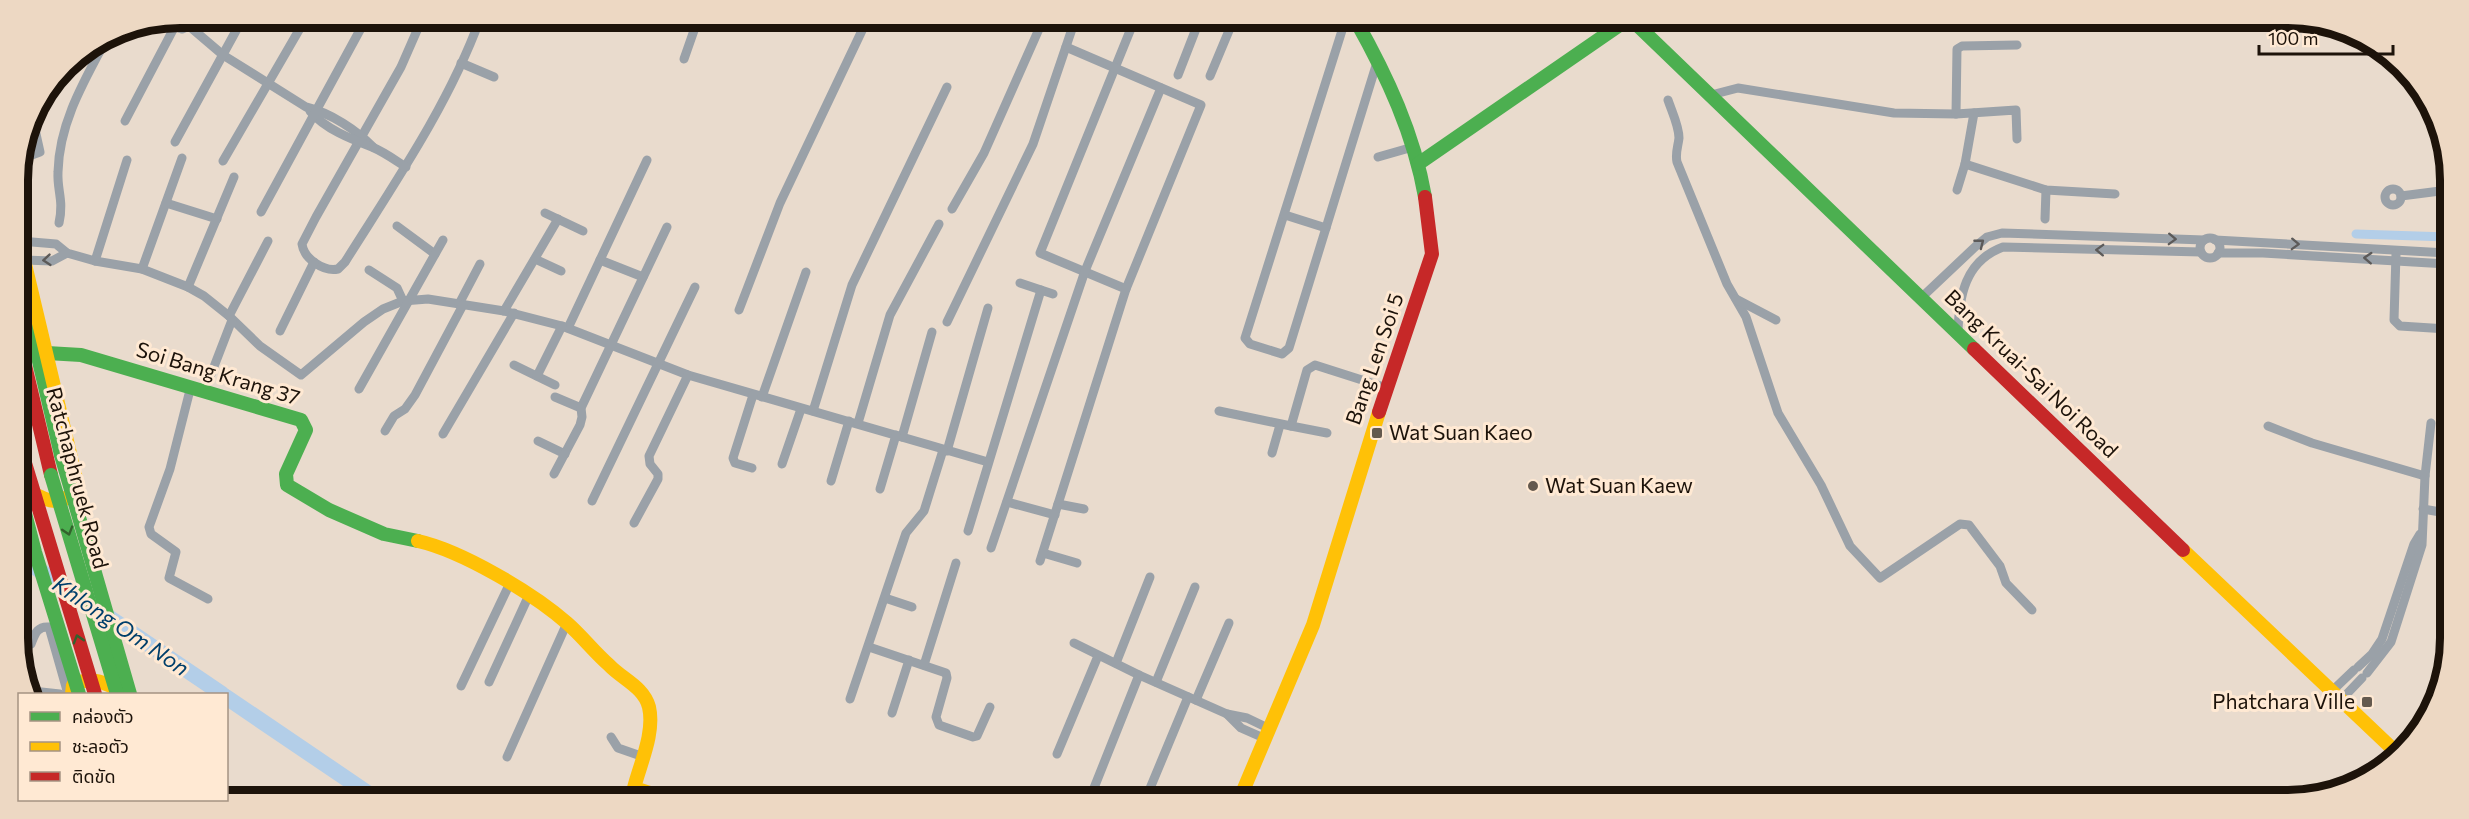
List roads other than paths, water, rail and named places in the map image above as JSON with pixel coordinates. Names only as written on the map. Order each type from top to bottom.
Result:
[{"type":"main road","name":"Bang Len Soi 5","points":[[1244,790],[1313,625],[1387,388],[1432,254],[1418,164],[1413,147],[1378,59],[1360,28]]},
{"type":"main road","points":[[1418,164],[1615,28]]},
{"type":"main road","name":"Bang Kruai-Sai Noi Road","points":[[1645,28],[1711,95],[2392,750]]},
{"type":"main road","points":[[28,490],[44,498],[64,501],[75,491],[77,483],[29,279]]},
{"type":"main road","points":[[29,316],[61,455],[129,693]]},
{"type":"main road","name":"Soi Bang Krang 37","points":[[47,353],[81,354],[301,420],[306,430],[286,474],[286,485],[329,510],[384,534],[426,543],[458,555],[510,583],[567,623],[610,668],[646,698],[651,713],[651,724],[632,790]]},
{"type":"main road","name":"Ratchaphruek Road","points":[[29,380],[51,475],[117,693]]},
{"type":"main road","name":"Ratchaphruek Road","points":[[28,471],[95,693]]},
{"type":"main road","points":[[28,526],[79,693]]},
{"type":"main road","points":[[70,693],[73,685],[84,679],[103,682],[127,693]]},
{"type":"street","points":[[196,28],[223,55],[406,166]]},
{"type":"street","points":[[175,142],[238,28]]},
{"type":"street","points":[[224,161],[300,28]]},
{"type":"street","points":[[418,28],[401,67],[303,244],[305,253],[314,262],[330,270],[341,267],[406,166],[461,63],[476,28]]},
{"type":"street","points":[[684,59],[695,28]]},
{"type":"street","points":[[739,310],[780,203],[863,28]]},
{"type":"street","points":[[951,209],[984,153],[1039,28]]},
{"type":"street","points":[[946,322],[1033,144],[1072,28]]},
{"type":"street","points":[[1126,289],[1040,253],[1131,28]]},
{"type":"street","points":[[1178,75],[1196,28]]},
{"type":"street","points":[[1210,76],[1230,28]]},
{"type":"street","points":[[1343,28],[1245,338],[1250,344],[1279,354],[1287,352],[1378,59]]},
{"type":"street","points":[[125,121],[171,29]]},
{"type":"street","points":[[261,212],[360,30]]},
{"type":"street","points":[[1956,114],[1957,49],[1962,46],[2017,45]]},
{"type":"street","points":[[1066,47],[1201,105],[1126,289],[1042,557],[1077,563]]},
{"type":"street","points":[[59,223],[62,208],[58,174],[67,121],[72,105],[100,52]]},
{"type":"street","points":[[461,63],[494,77]]},
{"type":"street","points":[[813,411],[852,285],[947,87]]},
{"type":"street","points":[[991,548],[1084,272],[1161,88]]},
{"type":"street","points":[[1711,95],[1738,88],[1894,113],[1956,114],[2016,110],[2017,139]]},
{"type":"street","points":[[1668,100],[1678,128],[1679,138],[1675,153],[1677,162],[1727,284],[1746,317],[1778,413],[1821,485],[1850,546],[1880,578],[1960,524],[1969,525],[2000,566],[2006,583],[2032,610]]},
{"type":"street","points":[[1957,190],[1965,164],[1974,113]]},
{"type":"street","points":[[31,155],[40,152],[36,135]]},
{"type":"street","points":[[1378,157],[1413,147]]},
{"type":"street","points":[[142,269],[182,158]]},
{"type":"street","points":[[95,261],[128,160]]},
{"type":"street","points":[[537,376],[600,260],[647,160]]},
{"type":"street","points":[[1965,164],[2046,190],[2115,194]]},
{"type":"street","points":[[188,287],[234,177]]},
{"type":"street","points":[[2044,219],[2046,190]]},
{"type":"street","points":[[2401,196],[2440,191]]},
{"type":"street","points":[[166,203],[217,219]]},
{"type":"street","points":[[545,213],[583,231]]},
{"type":"street","points":[[1284,215],[1326,228]]},
{"type":"street","points":[[443,434],[558,219]]},
{"type":"street","points":[[831,481],[890,315],[939,224]]},
{"type":"street","points":[[397,226],[435,254]]},
{"type":"street","points":[[555,474],[580,425],[581,408],[667,227]]},
{"type":"street","points":[[1922,297],[1987,237],[2001,233],[2215,240],[2263,248],[2440,263]]},
{"type":"street","points":[[2040,248],[2041,234]]},
{"type":"street","points":[[2120,251],[2122,237]]},
{"type":"street","points":[[359,389],[406,301],[443,240]]},
{"type":"street","points":[[2201,252],[2200,245],[2204,240]]},
{"type":"street","points":[[2215,240],[2220,246],[2218,253]]},
{"type":"street","points":[[29,241],[56,244],[67,253],[95,261],[142,269],[188,287],[204,296],[260,346],[301,375],[383,309],[406,301],[428,299],[509,312],[565,327],[688,375],[988,462]]},
{"type":"street","points":[[210,377],[231,318],[268,241]]},
{"type":"street","points":[[1958,333],[1958,308],[1970,272],[1990,252],[2003,247],[2201,252],[2209,258],[2218,253],[2263,248],[2397,248],[2440,252]]},
{"type":"street","points":[[2397,248],[2394,320],[2400,326],[2440,329]]},
{"type":"street","points":[[29,260],[52,261],[67,253]]},
{"type":"street","points":[[535,259],[561,271]]},
{"type":"street","points":[[600,260],[643,277]]},
{"type":"street","points":[[280,332],[314,262]]},
{"type":"street","points":[[1960,263],[1970,272]]},
{"type":"street","points":[[385,431],[394,416],[405,409],[415,395],[480,264]]},
{"type":"street","points":[[369,270],[396,288],[406,301]]},
{"type":"street","points":[[752,468],[735,463],[733,458],[806,272]]},
{"type":"street","points":[[1020,283],[1053,294]]},
{"type":"street","points":[[592,501],[695,286]]},
{"type":"street","points":[[968,531],[1041,290]]},
{"type":"street","points":[[1736,299],[1776,320]]},
{"type":"street","points":[[850,699],[906,533],[924,511],[945,451],[988,308]]},
{"type":"street","points":[[880,489],[932,332]]},
{"type":"street","points":[[514,365],[555,385]]},
{"type":"street","points":[[1291,426],[1307,370],[1312,366],[1323,367],[1387,388]]},
{"type":"street","points":[[634,523],[658,479],[658,474],[650,464],[649,456],[688,375]]},
{"type":"street","points":[[191,386],[170,469],[149,527],[151,534],[176,552],[169,578],[208,599]]},
{"type":"street","points":[[555,397],[581,408]]},
{"type":"street","points":[[782,464],[801,409]]},
{"type":"street","points":[[1219,411],[1327,433]]},
{"type":"street","points":[[2337,696],[2360,672],[2372,654],[2387,640],[2414,544],[2420,534],[2431,423]]},
{"type":"street","points":[[1272,453],[1281,425]]},
{"type":"street","points":[[2268,426],[2312,443],[2425,476]]},
{"type":"street","points":[[538,441],[565,454]]},
{"type":"street","points":[[1007,502],[1055,515]]},
{"type":"street","points":[[1059,504],[1084,509]]},
{"type":"street","points":[[2423,509],[2440,512]]},
{"type":"street","points":[[924,665],[956,563]]},
{"type":"street","points":[[1116,663],[1150,577]]},
{"type":"street","points":[[461,686],[510,583]]},
{"type":"street","points":[[1156,682],[1195,587]]},
{"type":"street","points":[[489,682],[529,595]]},
{"type":"street","points":[[885,598],[912,608]]},
{"type":"street","points":[[507,757],[567,623]]},
{"type":"street","points":[[1150,790],[1229,623]]},
{"type":"street","points":[[31,644],[36,631],[41,627],[49,627],[70,693]]},
{"type":"street","points":[[1074,643],[1138,675],[1227,714],[1247,717],[1268,734]]},
{"type":"street","points":[[869,647],[942,670],[947,678],[936,717],[939,725],[973,737],[977,736],[990,707]]},
{"type":"street","points":[[1057,754],[1098,656]]},
{"type":"street","points":[[891,713],[909,660]]},
{"type":"street","points":[[1093,790],[1138,675]]},
{"type":"street","points":[[610,737],[618,748],[641,756]]},
{"type":"waterway","points":[[2356,234],[2440,237]]},
{"type":"waterway","name":"Khlong Om Non","points":[[28,563],[221,693]]},
{"type":"waterway","name":"Khlong Om Non","points":[[228,698],[363,790]]},
{"type":"place","name":"Wat Suan Kaeo","points":[[1377,433]]},
{"type":"place","name":"Wat Suan Kaew","points":[[1533,486]]},
{"type":"place","name":"Phatchara Ville","points":[[2367,702]]}]
